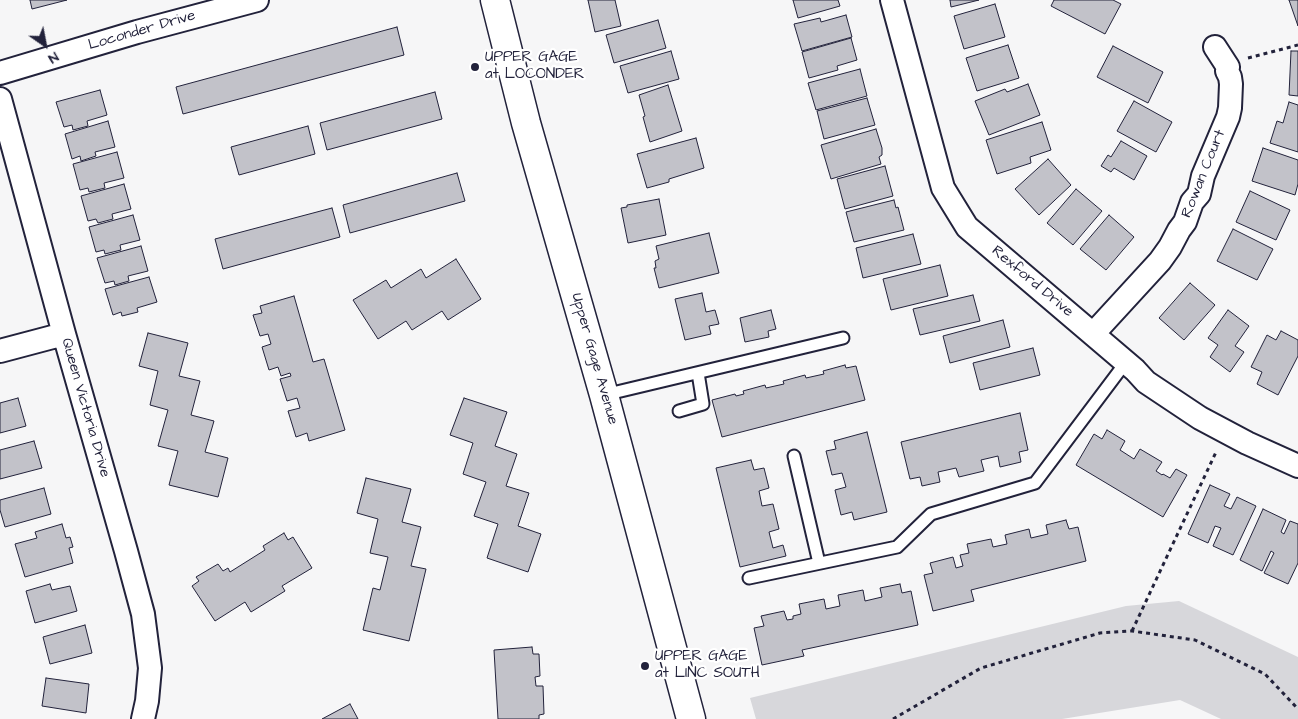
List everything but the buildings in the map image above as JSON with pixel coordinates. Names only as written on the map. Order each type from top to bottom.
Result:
[{"type":"main road","name":"Upper Gage Avenue","points":[[495,0],[526,123],[604,395],[691,719]]},
{"type":"street","name":"Loconder Drive","points":[[0,73],[137,32],[257,0]]},
{"type":"street","name":"Rexford Drive","points":[[892,0],[943,188],[968,227],[1126,362],[1146,382],[1225,432],[1298,466]]},
{"type":"street","name":"Rowan Court","points":[[1093,334],[1160,261],[1185,222],[1192,202],[1199,194],[1203,176],[1230,108],[1231,84],[1221,56]]},
{"type":"street","name":"Queen Victoria Drive","points":[[0,99],[143,614],[150,668],[147,701],[143,719]]},
{"type":"street","points":[[0,351],[64,334]]},
{"type":"lane","points":[[604,395],[843,338]]},
{"type":"lane","points":[[749,578],[897,547],[931,514],[1036,483],[1126,362]]},
{"type":"lane","points":[[679,411],[703,404],[698,373]]},
{"type":"lane","points":[[794,456],[819,563]]},
{"type":"path","points":[[1221,56],[1298,44]]},
{"type":"path","points":[[1132,630],[1225,432]]},
{"type":"path","points":[[893,719],[981,668],[1100,633],[1132,630],[1195,640],[1265,674],[1298,709]]},
{"type":"shaded area","points":[[1179,601],[1298,657],[1298,719],[1221,719],[1180,700],[1062,719],[756,719],[750,698],[1126,606]]},
{"type":"place","name":"UPPER GAGE at LOCONDER","points":[[475,67]]},
{"type":"place","name":"UPPER GAGE at LINC SOUTH","points":[[645,666]]}]
